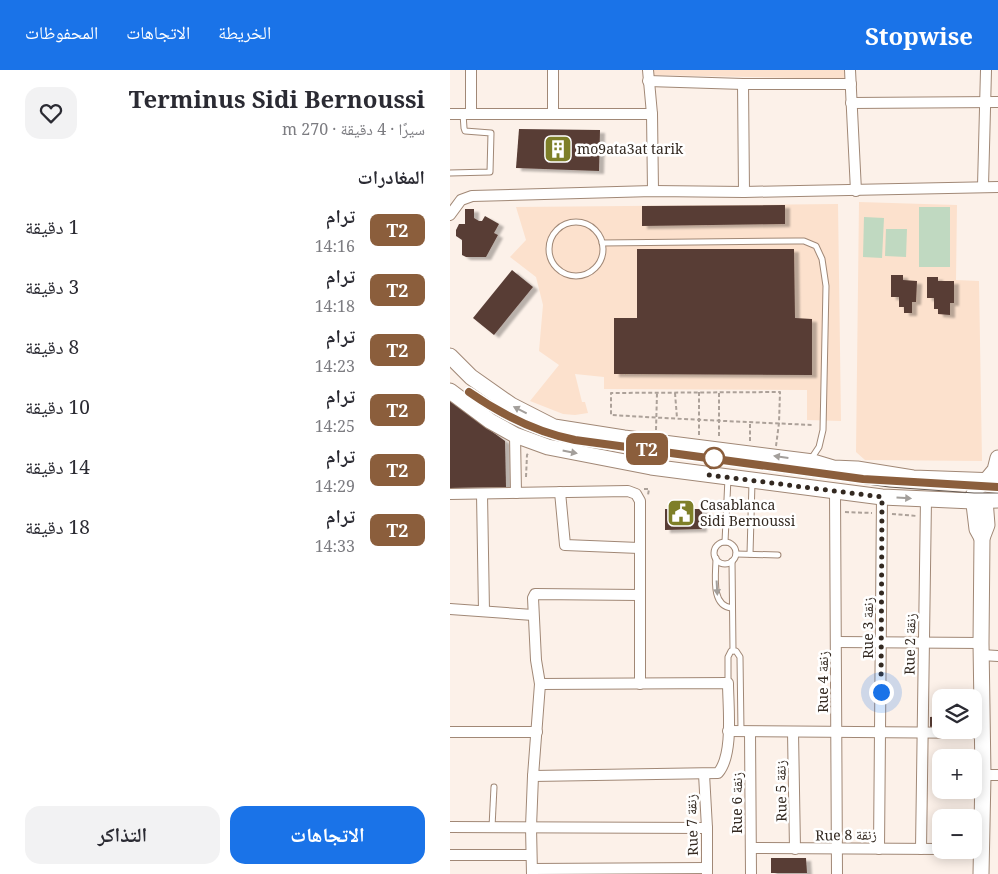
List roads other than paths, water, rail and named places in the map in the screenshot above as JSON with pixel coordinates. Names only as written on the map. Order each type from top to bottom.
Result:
[{"type":"street","points":[[467,114],[471,70]]},
{"type":"street","points":[[553,70],[553,114]]},
{"type":"street","points":[[648,70],[652,114],[653,191]]},
{"type":"street","points":[[850,70],[856,190]]},
{"type":"street","points":[[983,186],[986,70]]},
{"type":"street","points":[[648,81],[744,84],[851,84]]},
{"type":"street","points":[[744,84],[744,192]]},
{"type":"street","points":[[852,103],[998,102]]},
{"type":"street","points":[[450,114],[652,114]]},
{"type":"street","points":[[450,215],[461,200],[472,196],[653,191],[744,192],[998,187]]},
{"type":"street","points":[[450,356],[471,377],[511,406],[554,427],[624,438],[809,461],[833,468],[857,469],[913,478],[953,478],[992,482]]},
{"type":"street","points":[[450,391],[490,421],[515,435],[548,448],[651,467],[882,497],[985,500]]},
{"type":"street","points":[[515,435],[516,493]]},
{"type":"street","points":[[982,827],[991,775],[983,733],[981,649],[982,538],[987,524],[985,500],[976,490],[992,482],[998,458]]},
{"type":"street","points":[[450,494],[628,490],[636,494],[640,501],[640,684]]},
{"type":"street","name":"Rue 4 زنقة","points":[[835,491],[837,874]]},
{"type":"street","points":[[560,492],[564,545],[639,548]]},
{"type":"street","points":[[482,494],[484,611]]},
{"type":"street","name":"Rue 3 زنقة","points":[[879,849],[882,497]]},
{"type":"street","name":"Rue 2 زنقة","points":[[921,849],[926,499]]},
{"type":"street","points":[[639,595],[535,594],[533,598],[536,660],[540,684],[533,776],[532,871],[707,871]]},
{"type":"street","points":[[450,609],[533,615]]},
{"type":"street","points":[[836,642],[923,643],[981,649],[998,656]]},
{"type":"street","points":[[533,776],[718,773],[724,765],[728,731],[728,683],[540,684]]},
{"type":"street","points":[[728,731],[983,733]]},
{"type":"street","points":[[450,732],[537,732]]},
{"type":"street","name":"Rue 6 زنقة","points":[[746,732],[751,874]]},
{"type":"street","name":"Rue 5 زنقة","points":[[794,732],[795,850]]},
{"type":"street","name":"Rue 7 زنقة","points":[[704,774],[707,871]]},
{"type":"street","points":[[450,827],[707,828]]},
{"type":"street","name":"Rue 8 زنقة","points":[[751,848],[795,850],[932,849]]},
{"type":"street","points":[[450,855],[532,855]]},
{"type":"street","points":[[979,859],[981,874]]},
{"type":"lane","points":[[450,173],[490,172],[491,133],[465,131],[467,114]]},
{"type":"lane","points":[[569,222],[586,224],[593,228],[602,242],[603,252],[600,261],[595,269],[587,274],[578,276],[568,275],[560,271],[553,264],[549,256],[548,246],[550,238],[561,226],[569,222]]},
{"type":"lane","points":[[602,242],[804,241],[816,246],[822,259],[826,286],[823,430],[819,447],[809,461]]},
{"type":"lane","points":[[725,542],[728,477]]},
{"type":"lane","points":[[750,554],[752,480]]},
{"type":"lane","points":[[732,608],[724,606],[718,599],[716,558],[714,555],[716,547],[721,542],[729,542],[735,547],[736,554],[732,561],[733,651]]},
{"type":"lane","points":[[736,554],[778,555]]},
{"type":"lane","points":[[716,558],[725,564],[732,561]]},
{"type":"lane","points":[[728,683],[728,656],[729,652],[733,651]]},
{"type":"lane","points":[[733,651],[738,652],[740,657],[746,732]]},
{"type":"lane","points":[[492,827],[494,788]]},
{"type":"tram line","name":"T2","points":[[469,392],[499,412],[530,428],[575,440],[863,479],[998,487]]},
{"type":"tram line","points":[[466,395],[516,426],[558,441],[573,444],[889,487],[998,493]]},
{"type":"place","name":"mo9ata3at tarik","points":[[558,149]]},
{"type":"place","name":"Casablanca Sidi Bernoussi","points":[[681,513]]}]
